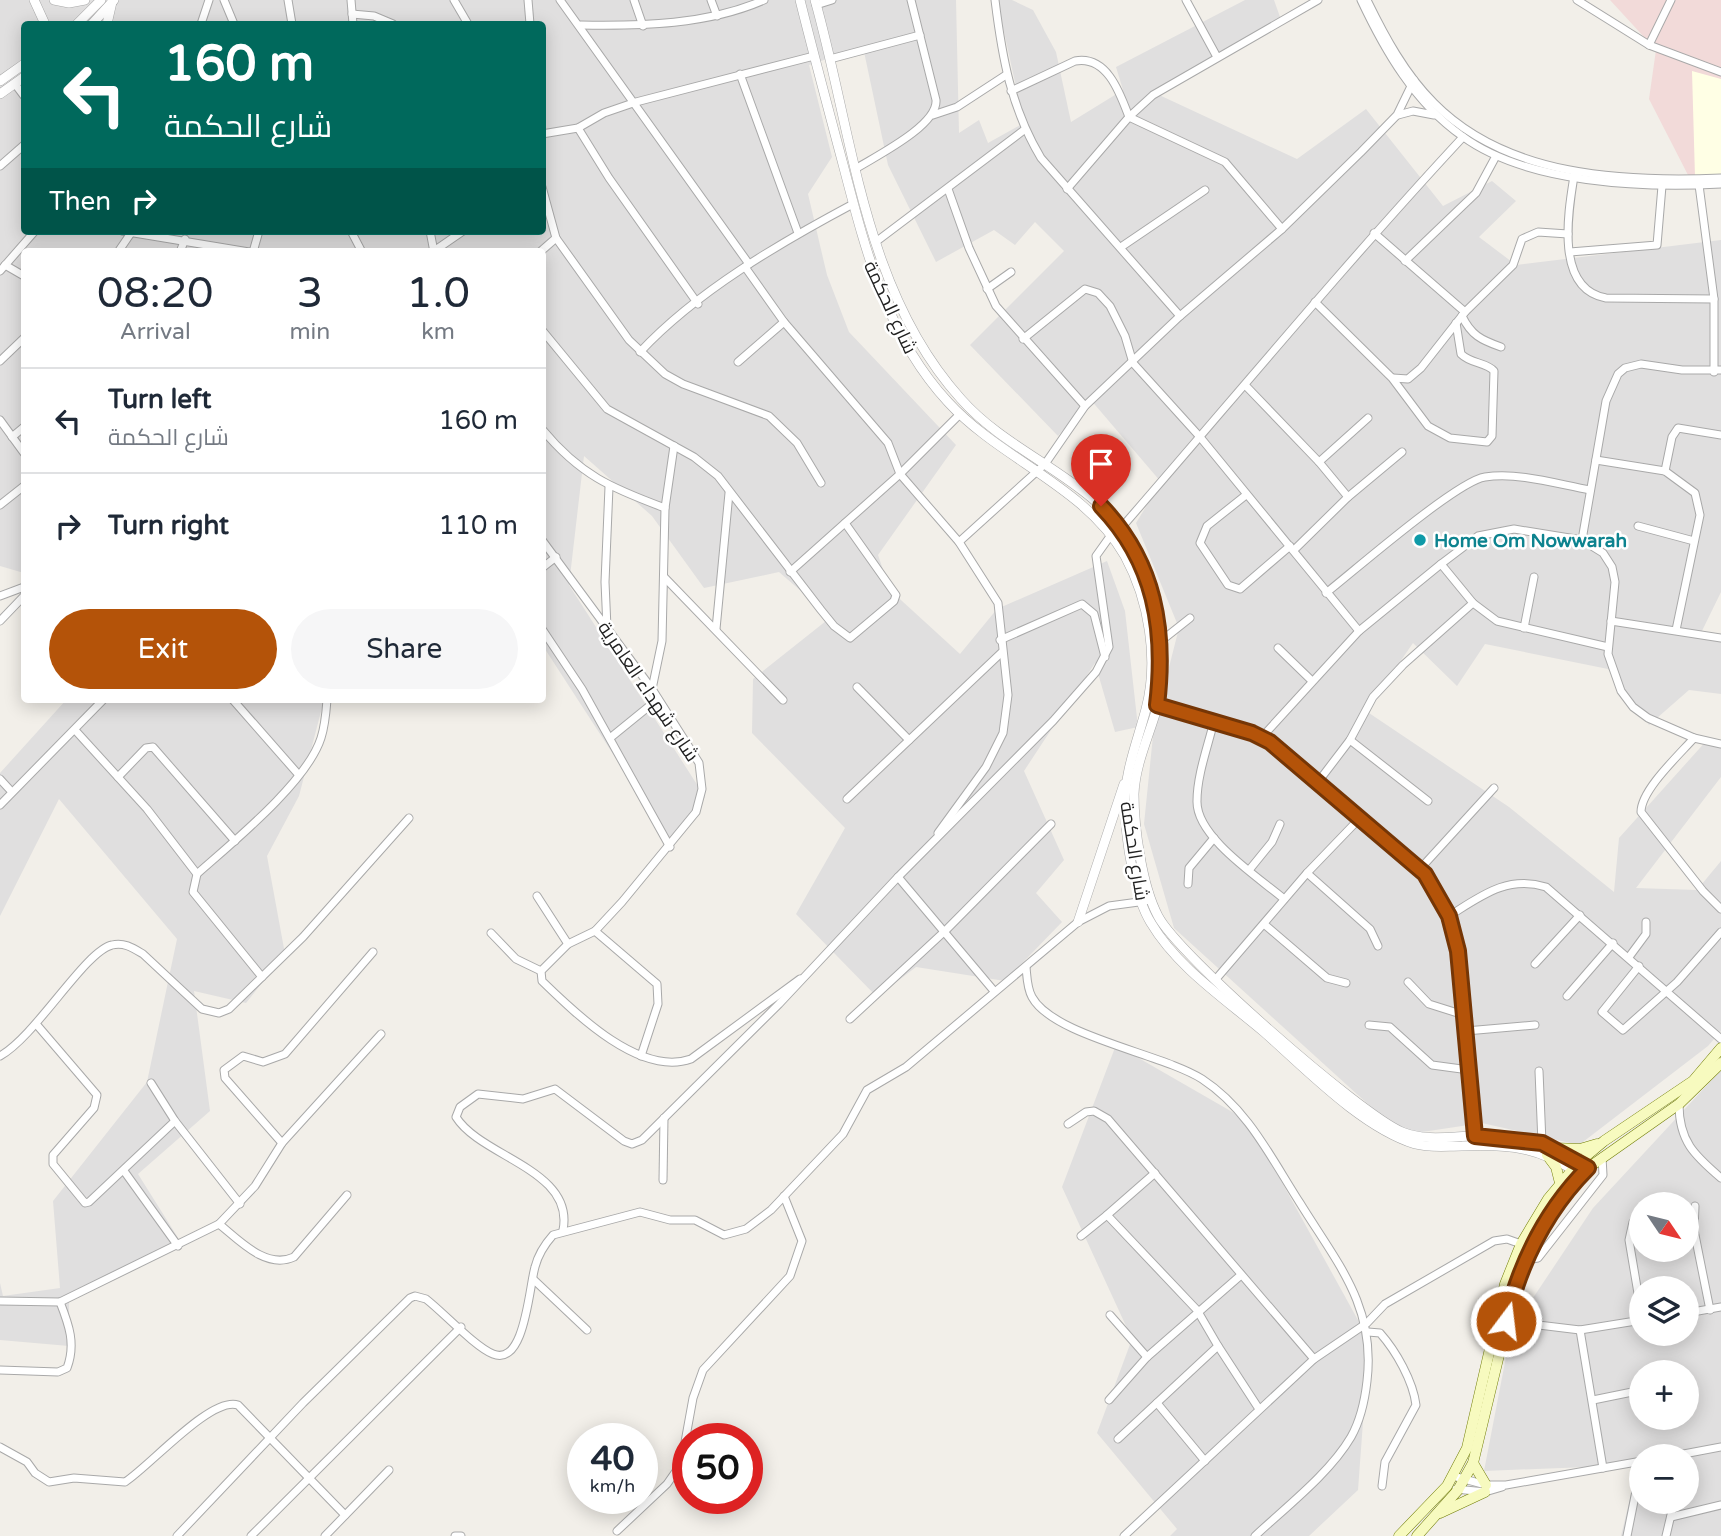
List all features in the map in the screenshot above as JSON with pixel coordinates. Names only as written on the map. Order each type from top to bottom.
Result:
[{"type":"main road","points":[[1417,1536],[1461,1485],[1473,1463],[1506,1321],[1525,1260],[1546,1222],[1580,1168],[1604,1141],[1693,1081],[1721,1048]]},
{"type":"main road","points":[[1399,1536],[1447,1486],[1453,1476],[1471,1436],[1498,1310],[1521,1244],[1560,1183],[1679,1104],[1721,1063]]},
{"type":"main road","points":[[1560,1183],[1550,1151],[1580,1149],[1604,1141]]},
{"type":"main road","points":[[1439,1513],[1486,1488],[1473,1463]]},
{"type":"street","points":[[34,0],[44,21]]},
{"type":"street","points":[[54,0],[69,3],[85,0]]},
{"type":"street","points":[[80,21],[101,0]]},
{"type":"street","points":[[95,21],[113,0]]},
{"type":"street","points":[[108,21],[113,0]]},
{"type":"street","points":[[202,21],[209,0]]},
{"type":"street","points":[[224,0],[233,21]]},
{"type":"street","points":[[288,0],[292,21]]},
{"type":"street","points":[[351,0],[353,21]]},
{"type":"street","points":[[454,0],[466,21]]},
{"type":"street","points":[[528,0],[530,21]]},
{"type":"street","points":[[560,0],[636,102],[784,322],[888,443],[900,474],[959,542],[998,603],[1001,653],[1008,695],[1003,733],[986,767],[932,842]]},
{"type":"street","points":[[634,0],[643,26]]},
{"type":"street","points":[[711,0],[717,16]]},
{"type":"street","points":[[581,25],[643,26],[717,16],[764,0]]},
{"type":"street","name":"شارع الحكمة","points":[[800,0],[873,274],[898,330],[928,377],[960,414],[1037,473],[1067,492],[1111,535],[1135,578],[1143,602],[1152,678],[1147,708],[1126,779],[1125,811],[1145,901],[1161,938],[1184,962],[1347,1103],[1376,1125],[1401,1139],[1425,1146],[1505,1146],[1550,1151]]},
{"type":"street","points":[[815,2],[832,0]]},
{"type":"street","points":[[911,0],[936,100],[933,115]]},
{"type":"street","points":[[995,0],[1006,75],[1024,130],[1041,158],[1180,316]]},
{"type":"street","points":[[1186,0],[1217,57]]},
{"type":"street","points":[[1067,189],[1129,117],[1157,92],[1318,0]]},
{"type":"street","points":[[1361,0],[1386,49],[1437,116],[1463,138],[1496,156],[1574,176],[1662,186],[1721,184]]},
{"type":"street","points":[[1367,0],[1413,84],[1470,132],[1500,149],[1534,162],[1636,178],[1721,178]]},
{"type":"street","points":[[1577,0],[1649,45],[1721,72]]},
{"type":"street","points":[[1649,45],[1671,0]]},
{"type":"street","name":"شارع الحكمة","points":[[815,2],[884,269],[908,323],[943,379],[989,426],[1084,491],[1122,527],[1145,571],[1158,613],[1161,641],[1157,705],[1135,789],[1145,901],[1169,933],[1216,979],[1286,1042],[1385,1123],[1404,1133],[1427,1138],[1475,1136],[1542,1143],[1550,1151],[1580,1168]]},
{"type":"street","points":[[352,14],[374,16],[386,21]]},
{"type":"street","points":[[830,59],[920,35]]},
{"type":"street","points":[[546,133],[579,128],[604,113],[636,102],[814,57]]},
{"type":"street","points":[[1011,91],[1065,65],[1090,61],[1106,72],[1129,117],[1225,162],[1282,229]]},
{"type":"street","points":[[0,81],[21,66]]},
{"type":"street","points":[[740,74],[798,233]]},
{"type":"street","points":[[857,168],[933,115],[957,107],[1006,75]]},
{"type":"street","points":[[0,94],[21,79]]},
{"type":"street","points":[[15,84],[21,92]]},
{"type":"street","points":[[959,542],[1037,473],[1085,406],[1180,316],[1282,229],[1397,115],[1413,84]]},
{"type":"street","points":[[1397,115],[1422,112],[1437,116]]},
{"type":"street","points":[[579,128],[609,178],[698,303]]},
{"type":"street","points":[[877,241],[1024,130]]},
{"type":"street","points":[[1122,527],[1246,386],[1374,233],[1463,138]]},
{"type":"street","points":[[0,166],[21,148]]},
{"type":"street","points":[[1405,261],[1476,193],[1496,156]]},
{"type":"street","points":[[1574,176],[1568,234],[1578,280],[1598,297],[1714,299]]},
{"type":"street","points":[[1582,540],[1610,386],[1625,368],[1655,364],[1718,371],[1714,299],[1699,185]]},
{"type":"street","points":[[1570,252],[1657,245],[1662,186]]},
{"type":"street","points":[[948,189],[996,306],[1023,340],[1085,406]]},
{"type":"street","points":[[1121,247],[1205,190]]},
{"type":"street","points":[[546,202],[556,238],[612,320],[640,352],[665,374],[698,392],[769,416],[797,443],[821,483]]},
{"type":"street","points":[[640,352],[659,332],[747,265],[798,233],[853,204]]},
{"type":"street","points":[[1392,377],[1402,381],[1413,376],[1463,314],[1513,265],[1522,239],[1538,232],[1568,234]]},
{"type":"street","points":[[1374,233],[1463,314],[1469,331],[1480,340],[1501,347]]},
{"type":"street","points":[[21,275],[2,268],[31,235]]},
{"type":"street","points":[[178,235],[185,239],[231,248]]},
{"type":"street","points":[[438,248],[457,235]]},
{"type":"street","points":[[545,248],[556,238]]},
{"type":"street","points":[[182,248],[185,239]]},
{"type":"street","points":[[987,289],[1011,272]]},
{"type":"street","points":[[1023,340],[1088,289],[1103,297],[1117,317],[1133,363],[1200,437],[1359,631]]},
{"type":"street","points":[[1315,303],[1392,377],[1428,426],[1439,435],[1490,440],[1494,371],[1488,365],[1474,363],[1461,354],[1456,323]]},
{"type":"street","points":[[738,362],[784,322]]},
{"type":"street","points":[[546,335],[607,409],[708,466],[790,572],[845,637],[857,636],[894,601],[896,595],[845,523]]},
{"type":"street","points":[[0,361],[21,341]]},
{"type":"street","points":[[1246,386],[1319,462],[1348,497]]},
{"type":"street","points":[[790,572],[900,474],[960,414]]},
{"type":"street","points":[[1319,462],[1367,418]]},
{"type":"street","points":[[0,421],[21,449]]},
{"type":"street","points":[[1665,471],[1672,437],[1678,428],[1721,435]]},
{"type":"street","points":[[12,437],[21,430]]},
{"type":"street","points":[[546,434],[559,449],[609,487],[665,508]]},
{"type":"street","points":[[652,690],[662,641],[665,508],[674,446]]},
{"type":"street","points":[[1246,495],[1208,526],[1201,539],[1202,548],[1228,585],[1240,589],[1292,548],[1402,452]]},
{"type":"street","points":[[1596,460],[1665,471],[1695,493],[1700,514],[1676,630]]},
{"type":"street","points":[[1326,593],[1476,478],[1500,475],[1590,490]]},
{"type":"street","points":[[607,628],[605,582],[609,487]]},
{"type":"street","points":[[0,505],[21,488]]},
{"type":"street","points":[[716,629],[729,492]]},
{"type":"street","points":[[1638,526],[1694,541]]},
{"type":"street","points":[[1262,737],[1311,680],[1359,631],[1478,536],[1514,529],[1582,540],[1603,553],[1612,567],[1615,582],[1608,647],[1616,682],[1633,707],[1648,718],[1694,738],[1721,744]]},
{"type":"street","points":[[563,1230],[566,1217],[555,1193],[525,1168],[462,1127],[456,1117],[460,1107],[478,1094],[523,1099],[555,1089],[632,1144],[642,1140],[804,977],[932,842],[1054,721],[1105,657],[1109,647],[1096,556],[1111,535]]},
{"type":"street","name":"شارع شهداء العامرية","points":[[541,971],[568,944],[595,931],[670,847],[696,812],[701,800],[702,774],[699,763],[652,690],[546,545]]},
{"type":"street","points":[[546,565],[555,557]]},
{"type":"street","points":[[1441,564],[1473,603],[1497,621],[1608,647]]},
{"type":"street","points":[[1524,628],[1534,577]]},
{"type":"street","points":[[665,578],[783,700]]},
{"type":"street","points":[[0,596],[21,588]]},
{"type":"street","points":[[0,621],[21,599]]},
{"type":"street","points":[[1318,782],[1350,740],[1373,697],[1473,603]]},
{"type":"street","points":[[1000,640],[1082,604],[1094,614],[1105,657]]},
{"type":"street","points":[[1161,641],[1190,618]]},
{"type":"street","points":[[1611,621],[1721,638]]},
{"type":"street","points":[[546,635],[610,738],[670,847]]},
{"type":"street","points":[[1278,648],[1311,680]]},
{"type":"street","points":[[847,799],[1001,653]]},
{"type":"street","points":[[857,687],[909,740]]},
{"type":"street","points":[[610,738],[658,699]]},
{"type":"street","points":[[0,805],[100,703]]},
{"type":"street","points":[[236,703],[299,774]]},
{"type":"street","points":[[262,977],[193,892],[197,874],[235,841],[299,774],[321,738],[327,703]]},
{"type":"street","points":[[1157,705],[1262,737],[1420,869],[1449,916],[1458,951],[1475,1136]]},
{"type":"street","points":[[1214,721],[1196,798],[1199,820],[1214,838],[1284,899]]},
{"type":"street","points":[[75,730],[197,874]]},
{"type":"street","points":[[1694,738],[1654,784],[1642,803],[1641,812],[1721,909]]},
{"type":"street","points":[[1350,740],[1428,801]]},
{"type":"street","points":[[118,778],[146,748],[153,747],[235,841]]},
{"type":"street","points":[[0,779],[11,791]]},
{"type":"street","points":[[1078,922],[1113,809],[1126,779]]},
{"type":"street","points":[[1420,869],[1494,788]]},
{"type":"street","points":[[0,1056],[37,1025],[103,948],[113,944],[133,947],[202,1009],[219,1013],[236,1005],[303,937],[409,818]]},
{"type":"street","points":[[1216,979],[1307,873],[1360,818]]},
{"type":"street","points":[[850,1019],[946,930],[1051,824]]},
{"type":"street","points":[[1250,869],[1272,842],[1280,824]]},
{"type":"street","points":[[1188,884],[1189,868],[1214,838]]},
{"type":"street","points":[[1307,873],[1370,929],[1378,946]]},
{"type":"street","points":[[898,877],[946,930],[994,991]]},
{"type":"street","points":[[1449,916],[1491,889],[1519,882],[1546,887],[1721,1039]]},
{"type":"street","points":[[537,896],[568,944]]},
{"type":"street","points":[[177,1536],[410,1298],[415,1296],[426,1299],[494,1355],[508,1354],[520,1335],[544,1245],[563,1230],[590,1227],[640,1212],[670,1220],[695,1220],[724,1235],[733,1234],[754,1223],[784,1196],[843,1134],[867,1090],[906,1068],[1078,922],[1109,905],[1145,901]]},
{"type":"street","points":[[1535,964],[1580,915]]},
{"type":"street","points":[[1629,957],[1646,934],[1646,922]]},
{"type":"street","points":[[1264,923],[1326,978],[1346,983]]},
{"type":"street","points":[[595,931],[657,984],[658,1004],[641,1056]]},
{"type":"street","points":[[1639,966],[1602,1011],[1620,1029],[1628,1028],[1667,991],[1721,932]]},
{"type":"street","points":[[491,933],[516,959],[541,971],[542,981],[598,1030],[641,1056],[671,1063],[691,1059],[789,984],[804,977]]},
{"type":"street","points":[[1567,996],[1613,943]]},
{"type":"street","points":[[282,1143],[225,1078],[224,1070],[243,1056],[263,1062],[285,1055],[373,952]]},
{"type":"street","points":[[1026,967],[1031,997],[1045,1012],[1080,1030],[1174,1065],[1201,1079],[1240,1110],[1346,1277],[1367,1323],[1366,1392],[1352,1436],[1327,1465],[1255,1536]]},
{"type":"street","points":[[1408,982],[1430,1004],[1464,1015]]},
{"type":"street","points":[[37,1025],[97,1095],[94,1108],[53,1155],[54,1164],[87,1203],[175,1121]]},
{"type":"street","points":[[1369,1025],[1387,1025],[1432,1065],[1469,1070]]},
{"type":"street","points":[[1466,1031],[1535,1026]]},
{"type":"street","points":[[0,1301],[60,1303],[115,1273],[178,1246],[219,1224],[240,1204],[282,1143],[381,1034]]},
{"type":"street","points":[[1539,1070],[1542,1143]]},
{"type":"street","points":[[152,1083],[175,1121],[240,1204]]},
{"type":"street","points":[[1679,1104],[1681,1131],[1685,1139],[1704,1163],[1721,1178]]},
{"type":"street","points":[[1068,1125],[1086,1112],[1101,1113],[1314,1359]]},
{"type":"street","points":[[663,1180],[664,1118]]},
{"type":"street","points":[[1525,1260],[1538,1258],[1603,1175],[1605,1168],[1602,1157]]},
{"type":"street","points":[[124,1171],[178,1246]]},
{"type":"street","points":[[1082,1236],[1155,1173]]},
{"type":"street","points":[[219,1224],[263,1256],[286,1261],[294,1257],[347,1195]]},
{"type":"street","points":[[617,1531],[667,1484],[681,1464],[693,1398],[703,1370],[790,1276],[802,1241],[784,1196]]},
{"type":"street","points":[[1107,1215],[1197,1310],[1259,1409]]},
{"type":"street","points":[[1124,1536],[1314,1359],[1367,1323],[1385,1304],[1424,1279],[1494,1241],[1507,1239],[1521,1244]]},
{"type":"street","points":[[1699,1255],[1710,1310]]},
{"type":"street","points":[[1109,1400],[1147,1357],[1197,1310],[1241,1275]]},
{"type":"street","points":[[533,1279],[587,1330]]},
{"type":"street","points":[[0,1370],[58,1372],[67,1367],[72,1346],[69,1326],[60,1303]]},
{"type":"street","points":[[1699,1311],[1721,1307]]},
{"type":"street","points":[[1110,1315],[1147,1357]]},
{"type":"street","points":[[1506,1321],[1580,1330],[1629,1321]]},
{"type":"street","points":[[251,1536],[461,1327]]},
{"type":"street","points":[[1580,1330],[1603,1468]]},
{"type":"street","points":[[1368,1332],[1380,1333],[1390,1348],[1412,1387],[1416,1405],[1385,1462],[1382,1486]]},
{"type":"street","points":[[1118,1439],[1218,1346]]},
{"type":"street","points":[[1593,1400],[1629,1393]]},
{"type":"street","points":[[0,1447],[27,1462],[35,1474],[49,1482],[74,1478],[125,1482],[211,1409],[230,1402],[238,1405],[345,1515]]},
{"type":"street","points":[[1157,1403],[1205,1461]]},
{"type":"street","points":[[1699,1452],[1721,1447]]},
{"type":"street","points":[[1447,1486],[1486,1488],[1629,1463]]},
{"type":"street","points":[[325,1536],[389,1470]]},
{"type":"street","points":[[1453,1476],[1461,1485]]},
{"type":"street","points":[[1671,1517],[1721,1505]]},
{"type":"street","points":[[1627,1536],[1631,1514]]},
{"type":"street","points":[[1666,1536],[1672,1514]]},
{"type":"street","points":[[456,1536],[461,1536]]},
{"type":"shaded area","points":[[0,0],[956,0],[959,133],[979,120],[988,143],[1024,123],[997,0],[1012,0],[1033,10],[1056,52],[1071,122],[1123,90],[1116,67],[1245,0],[1274,0],[1280,17],[1157,94],[1297,159],[1366,109],[1443,206],[1492,181],[1516,201],[1479,237],[1516,265],[1721,240],[1721,592],[1700,635],[1721,640],[1721,694],[1689,690],[1649,725],[1608,669],[1485,644],[1457,686],[1413,643],[1366,711],[1509,807],[1614,892],[1619,838],[1708,739],[1721,747],[1721,777],[1636,888],[1697,890],[1721,861],[1721,1031],[1708,1046],[1579,1145],[1482,1123],[1402,1135],[1174,928],[1144,824],[1154,726],[1179,628],[1136,523],[1161,482],[1090,399],[1058,436],[970,345],[1064,251],[1035,222],[1015,245],[994,230],[936,262],[888,165],[863,47],[809,65],[832,157],[808,194],[827,275],[849,332],[956,445],[878,555],[890,590],[960,654],[997,609],[1107,561],[1125,611],[1138,727],[1115,732],[1095,663],[1024,771],[1064,860],[1036,893],[1062,922],[1005,981],[916,967],[877,997],[796,914],[845,828],[752,733],[753,679],[831,617],[779,572],[704,588],[652,516],[584,456],[569,585],[705,797],[670,842],[546,651],[546,248],[21,248],[21,572],[0,566]]},
{"type":"shaded area","points":[[1610,0],[1721,0],[1721,174],[1688,175],[1649,99],[1656,50]]},
{"type":"shaded area","points":[[1692,71],[1721,79],[1721,174],[1695,177]]},
{"type":"shaded area","points":[[63,703],[323,703],[299,796],[267,856],[285,954],[246,1003],[194,991],[210,1111],[138,1174],[180,1241],[69,1302],[69,1346],[0,1340],[0,1283],[3,1296],[60,1288],[53,1201],[147,1082],[177,939],[59,799],[0,916],[0,773]]},
{"type":"shaded area","points":[[1116,1045],[1248,1121],[1369,1340],[1358,1490],[1309,1536],[1170,1536],[1177,1529],[1097,1433],[1132,1339],[1062,1187]]},
{"type":"shaded area","points":[[1721,1070],[1721,1536],[1621,1536],[1629,1503],[1629,1514],[1699,1514],[1699,1444],[1629,1444],[1629,1465],[1484,1471],[1511,1331],[1593,1208]]},
{"type":"place","name":"Home Om Nowwarah","points":[[1420,540]]},
{"type":"route","points":[[1101,506],[1122,527],[1135,549],[1158,613],[1162,670],[1157,705],[1252,733],[1270,742],[1425,874],[1449,916],[1458,951],[1475,1136],[1542,1143],[1588,1168],[1569,1190],[1534,1241],[1517,1280],[1506,1321]]}]
